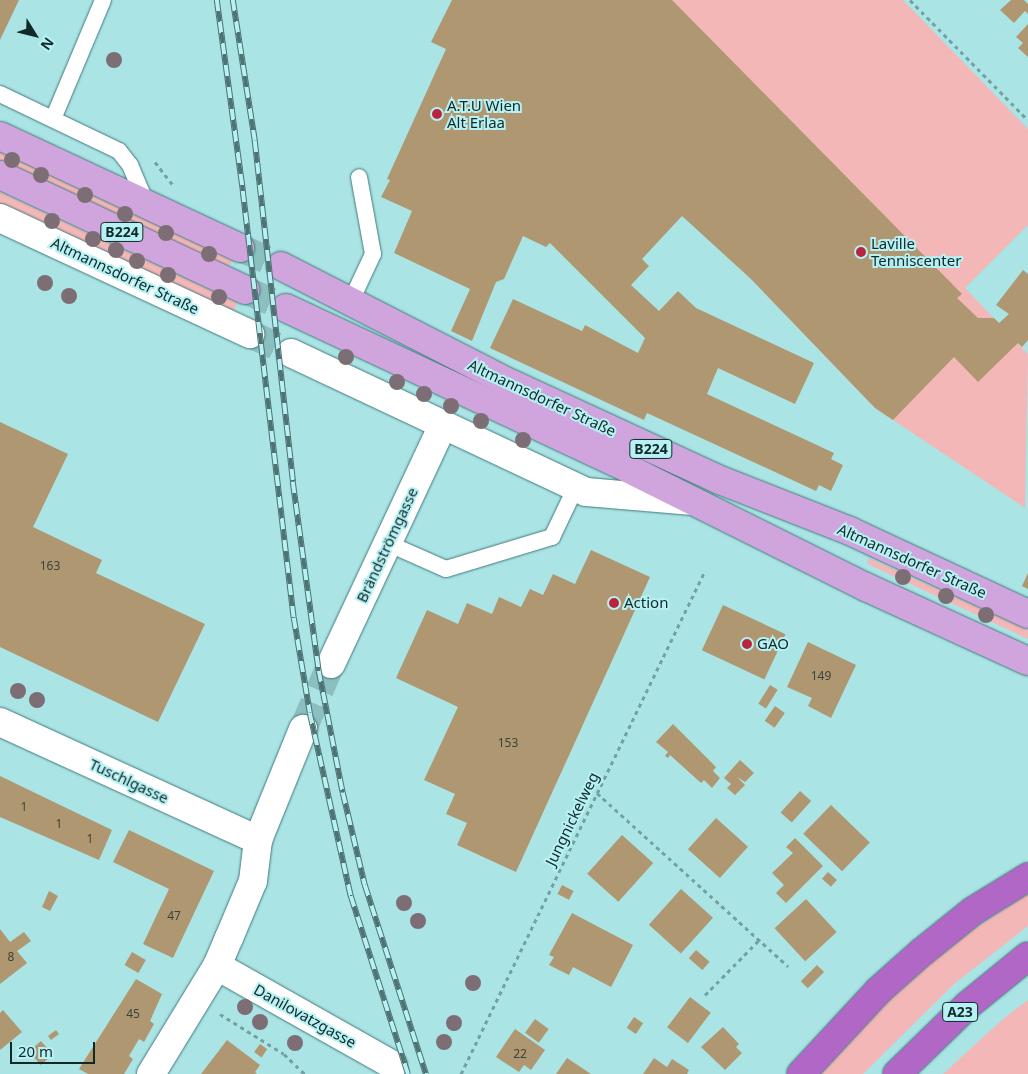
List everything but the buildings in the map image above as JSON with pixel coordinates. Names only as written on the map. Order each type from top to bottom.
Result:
[{"type":"highway","points":[[801,1074],[878,991],[922,952],[973,911],[1028,877]]},
{"type":"highway","name":"A23","points":[[897,1074],[968,1005],[1028,956]]},
{"type":"main road","name":"B224","points":[[0,136],[240,248]]},
{"type":"main road","name":"B224","points":[[0,175],[245,290]]},
{"type":"main road","name":"Altmannsdorfer Straße","points":[[281,266],[453,356],[657,452],[850,531],[1028,614]]},
{"type":"main road","name":"Altmannsdorfer Straße","points":[[286,308],[866,587],[1028,661]]},
{"type":"street","name":"Altmannsdorfer Straße","points":[[0,218],[250,334]]},
{"type":"street","name":"Altmannsdorfer Straße","points":[[291,353],[586,492],[691,502]]},
{"type":"street","name":"Brändströmgasse","points":[[331,664],[443,425]]},
{"type":"street","name":"Tuschlgasse","points":[[0,722],[258,840]]},
{"type":"street","points":[[151,1074],[217,966],[253,880],[258,840],[303,730]]},
{"type":"street","name":"Danilovatzgasse","points":[[217,966],[393,1065]]},
{"type":"lane","points":[[53,120],[104,0]]},
{"type":"lane","points":[[0,94],[119,151],[130,165],[147,205]]},
{"type":"lane","points":[[351,301],[373,254],[359,177]]},
{"type":"lane","points":[[388,542],[446,569],[552,536],[576,487]]},
{"type":"path","points":[[910,0],[1028,120]]},
{"type":"path","name":"Jungnickelweg","points":[[461,1074],[704,573]]},
{"type":"path","points":[[598,792],[788,966]]},
{"type":"path","points":[[705,995],[759,940]]},
{"type":"path","points":[[197,999],[284,1054],[305,1074]]},
{"type":"shaded area","name":"Laville Tenniscenter","points":[[457,0],[903,0],[1028,129],[1028,225],[965,288],[1028,354],[1025,508],[875,408],[751,279]]},
{"type":"shaded area","points":[[0,152],[232,260],[229,267],[0,161]]},
{"type":"shaded area","points":[[0,192],[237,303],[230,318],[0,211]]},
{"type":"shaded area","points":[[869,558],[1028,630],[1028,639],[872,566],[867,563]]},
{"type":"shaded area","points":[[1028,894],[1028,926],[954,984],[863,1074],[820,1074],[875,1012],[928,965],[972,930]]},
{"type":"shaded area","points":[[1028,1000],[1028,1074],[943,1074],[1003,1019]]},
{"type":"tunnel","points":[[240,248],[281,266]]},
{"type":"tunnel","points":[[245,290],[286,308]]},
{"type":"tunnel","points":[[250,334],[291,353]]},
{"type":"tunnel","points":[[303,729],[331,664]]},
{"type":"railway","points":[[217,0],[243,191],[294,618],[310,713],[351,896],[408,1074]]},
{"type":"railway","points":[[233,0],[255,141],[293,482],[319,671],[343,793],[365,885],[426,1074]]},
{"type":"place","name":"A.T.U Wien Alt Erlaa","points":[[437,114]]},
{"type":"place","name":"Laville Tenniscenter","points":[[861,252]]},
{"type":"place","name":"Action","points":[[614,603]]},
{"type":"place","name":"GAO","points":[[747,644]]}]
